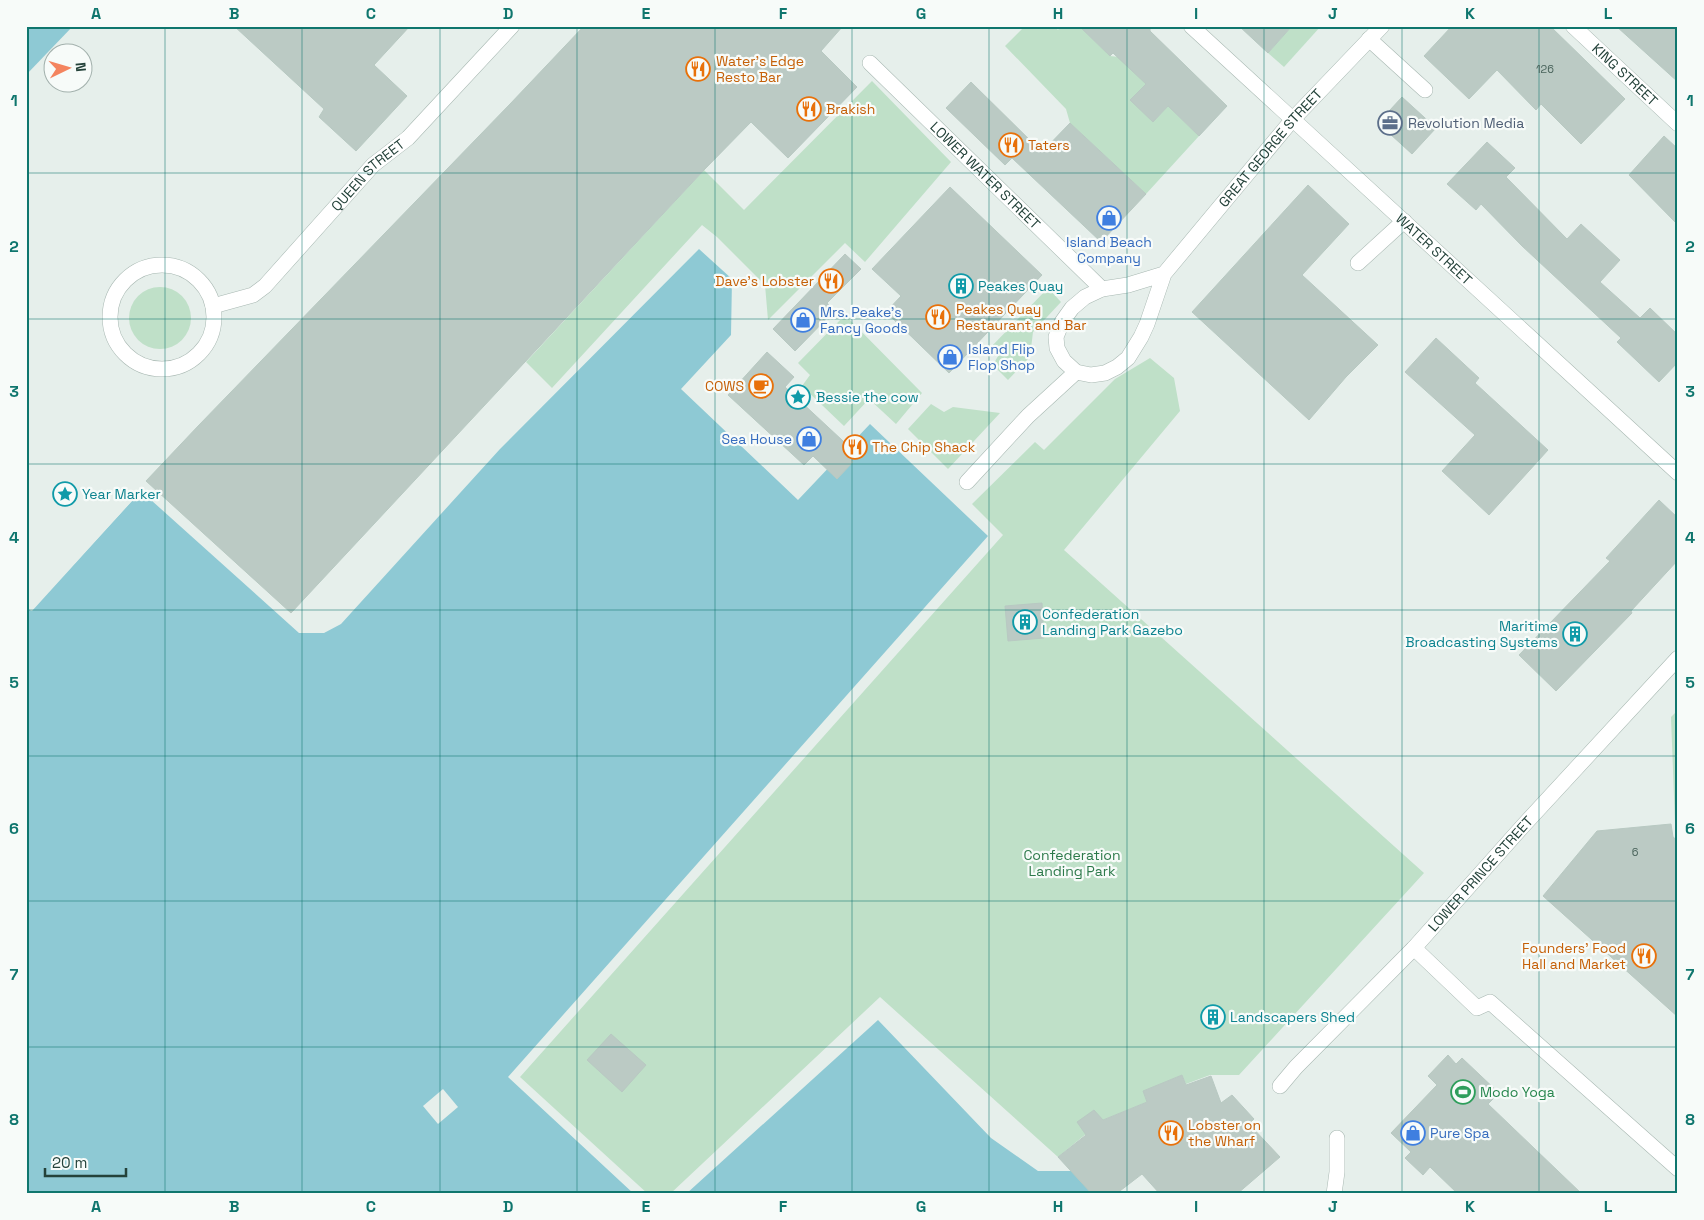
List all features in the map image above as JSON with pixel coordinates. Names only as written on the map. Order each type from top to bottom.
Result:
[{"type":"street","name":"QUEEN STREET","points":[[213,306],[252,295],[265,286],[373,165],[408,138],[512,26]]},
{"type":"street","name":"WATER STREET","points":[[1191,26],[1678,473]]},
{"type":"street","name":"GREAT GEORGE STREET","points":[[1076,372],[1092,375],[1105,373],[1117,368],[1128,358],[1147,324],[1164,274],[1293,119],[1382,26]]},
{"type":"street","name":"KING STREET","points":[[1574,27],[1678,124]]},
{"type":"street","points":[[1369,39],[1426,90]]},
{"type":"street","name":"LOWER WATER STREET","points":[[870,63],[1102,289]]},
{"type":"street","points":[[1358,263],[1404,221]]},
{"type":"street","points":[[164,264],[181,268],[196,277],[207,290],[213,306],[214,324],[209,340],[198,354],[185,364],[168,369],[151,368],[135,362],[122,350],[113,335],[110,318],[112,301],[119,286],[132,274],[147,266],[164,264]]},
{"type":"street","points":[[967,482],[1028,416],[1076,372],[1064,361],[1058,348],[1056,337],[1062,322],[1072,308],[1085,297],[1102,289],[1128,285],[1164,274]]},
{"type":"street","name":"LOWER PRINCE STREET","points":[[1280,1086],[1303,1060],[1414,948],[1522,827],[1678,658]]},
{"type":"street","points":[[1414,948],[1477,1008],[1490,1002],[1678,1169]]},
{"type":"street","points":[[1334,1194],[1337,1172],[1337,1138]]},
{"type":"green space","points":[[1022,26],[1054,26],[1058,30],[1061,26],[1079,26],[1110,56],[1119,57],[1146,84],[1131,100],[1153,122],[1168,106],[1199,136],[1146,194],[1070,123],[1066,109],[1005,46],[1023,28]]},
{"type":"green space","points":[[1292,26],[1321,26],[1284,67],[1268,53]]},
{"type":"green space","points":[[872,81],[951,162],[865,262],[845,243],[768,320],[765,285],[717,237],[702,225],[552,388],[526,362],[704,170],[744,210]]},
{"type":"green space","points":[[154,287],[166,287],[182,296],[189,306],[191,318],[189,330],[182,340],[166,349],[154,349],[143,344],[134,335],[129,324],[129,312],[134,301],[143,292]]},
{"type":"green space","points":[[1048,288],[1061,302],[1033,332],[1030,357],[1008,380],[993,365],[998,356],[991,347]]},
{"type":"green space","points":[[845,315],[922,393],[896,424],[869,399],[844,426],[802,386],[810,375],[798,363]]},
{"type":"green space","name":"Confederation Landing Park","points":[[1150,358],[1174,378],[1180,411],[1064,550],[1424,873],[1239,1075],[1210,1075],[1186,1084],[1182,1075],[1144,1091],[1147,1102],[1103,1120],[1058,1157],[880,997],[670,1194],[648,1194],[520,1077],[1003,535],[972,504],[1035,442],[1044,450],[1115,379]]},
{"type":"green space","points":[[931,404],[944,412],[953,407],[1000,413],[948,469],[908,429]]},
{"type":"green space","points":[[1678,710],[1678,825],[1675,823],[1671,717]]},
{"type":"water","points":[[26,26],[73,26],[58,42],[42,42],[42,58],[26,75]]},
{"type":"water","points":[[699,249],[732,279],[731,335],[681,389],[798,500],[870,424],[988,536],[508,1077],[634,1194],[26,1194],[26,607],[32,611],[141,491],[299,633],[324,633],[341,624],[500,449]]},
{"type":"water","points":[[878,1020],[991,1138],[1038,1171],[1106,1171],[1123,1194],[686,1194]]},
{"type":"pier","points":[[140,489],[143,489],[31,611],[26,604],[31,608]]},
{"type":"pier","points":[[443,1089],[458,1107],[438,1124],[423,1106]]},
{"type":"building","points":[[234,26],[410,26],[374,65],[407,96],[356,151],[319,117],[324,109]]},
{"type":"building","points":[[584,26],[843,26],[821,51],[857,87],[788,158],[751,122],[291,613],[146,481]]},
{"type":"building","points":[[1079,26],[1150,26],[1150,31],[1227,106],[1199,136],[1168,106],[1153,122],[1130,100],[1146,84],[1113,53],[1110,56]]},
{"type":"building","points":[[1239,26],[1292,26],[1268,53]]},
{"type":"building","points":[[1452,26],[1550,26],[1625,99],[1581,144],[1541,104],[1536,110],[1497,70],[1469,99],[1424,56]]},
{"type":"building","points":[[1616,26],[1678,26],[1678,82]]},
{"type":"building","points":[[971,82],[1042,152],[1070,123],[1146,194],[1101,242],[1012,158],[1005,165],[946,108]]},
{"type":"building","points":[[1402,97],[1436,128],[1412,154],[1378,123]]},
{"type":"building","points":[[1664,136],[1678,149],[1678,225],[1629,175]]},
{"type":"building","points":[[1487,142],[1515,168],[1506,177],[1567,239],[1581,224],[1620,260],[1600,282],[1640,318],[1650,308],[1678,335],[1678,362],[1659,382],[1617,342],[1621,338],[1522,246],[1481,204],[1476,210],[1447,184]]},
{"type":"building","points":[[1308,185],[1349,224],[1302,275],[1378,345],[1346,377],[1309,420],[1192,312]]},
{"type":"building","name":"Peakes Quay","points":[[950,187],[1042,275],[949,373],[886,312],[901,296],[872,269]]},
{"type":"building","name":"Mrs. Peake’s Fancy Goods","points":[[845,254],[861,269],[827,303],[834,311],[795,351],[773,329]]},
{"type":"building","points":[[1436,338],[1479,378],[1475,383],[1548,450],[1489,515],[1442,471],[1475,435],[1405,372]]},
{"type":"building","points":[[767,352],[794,377],[785,387],[857,454],[851,460],[853,462],[837,479],[813,456],[804,465],[728,395]]},
{"type":"building","points":[[1659,500],[1678,518],[1678,560],[1631,611],[1632,613],[1556,691],[1519,655],[1610,561],[1606,558]]},
{"type":"building","name":"Confederation Landing Park Gazebo","points":[[1042,603],[1044,638],[1008,641],[1005,606]]},
{"type":"building","name":"Founders’ Food Hall and Market","points":[[1671,824],[1673,837],[1678,841],[1678,1017],[1543,896],[1597,831]]},
{"type":"building","points":[[611,1034],[646,1065],[622,1092],[587,1060]]},
{"type":"building","points":[[1448,1055],[1456,1064],[1462,1058],[1499,1093],[1488,1104],[1582,1194],[1458,1194],[1430,1167],[1423,1175],[1405,1158],[1411,1152],[1391,1133],[1437,1085],[1428,1076]]},
{"type":"building","name":"Lobster on the Wharf","points":[[1182,1075],[1186,1085],[1211,1076],[1221,1103],[1232,1095],[1254,1119],[1249,1124],[1280,1157],[1237,1194],[1160,1194],[1142,1174],[1116,1194],[1092,1194],[1058,1157],[1086,1135],[1077,1122],[1094,1110],[1103,1120],[1147,1102],[1143,1091]]},
{"type":"place","name":"Water's Edge Resto Bar","points":[[698,69]]},
{"type":"place","name":"Brakish","points":[[809,109]]},
{"type":"place","name":"Revolution Media","points":[[1390,123]]},
{"type":"place","name":"Taters","points":[[1011,145]]},
{"type":"place","name":"Island Beach Company","points":[[1109,218]]},
{"type":"place","name":"Dave's Lobster","points":[[831,281]]},
{"type":"place","name":"Peakes Quay","points":[[961,286]]},
{"type":"place","name":"Peakes Quay Restaurant and Bar","points":[[938,317]]},
{"type":"place","name":"Mrs. Peake’s Fancy Goods","points":[[803,320]]},
{"type":"place","name":"Island Flip Flop Shop","points":[[950,357]]},
{"type":"place","name":"COWS","points":[[761,386]]},
{"type":"place","name":"Bessie the cow","points":[[798,397]]},
{"type":"place","name":"Sea House","points":[[809,439]]},
{"type":"place","name":"The Chip Shack","points":[[855,447]]},
{"type":"place","name":"Year Marker","points":[[65,494]]},
{"type":"place","name":"Confederation Landing Park Gazebo","points":[[1025,622]]},
{"type":"place","name":"Maritime Broadcasting Systems","points":[[1575,634]]},
{"type":"place","name":"Founders’ Food Hall and Market","points":[[1644,956]]},
{"type":"place","name":"Landscapers Shed","points":[[1213,1017]]},
{"type":"place","name":"Modo Yoga","points":[[1463,1092]]},
{"type":"place","name":"Lobster on the Wharf","points":[[1171,1133]]},
{"type":"place","name":"Pure Spa","points":[[1413,1133]]}]
